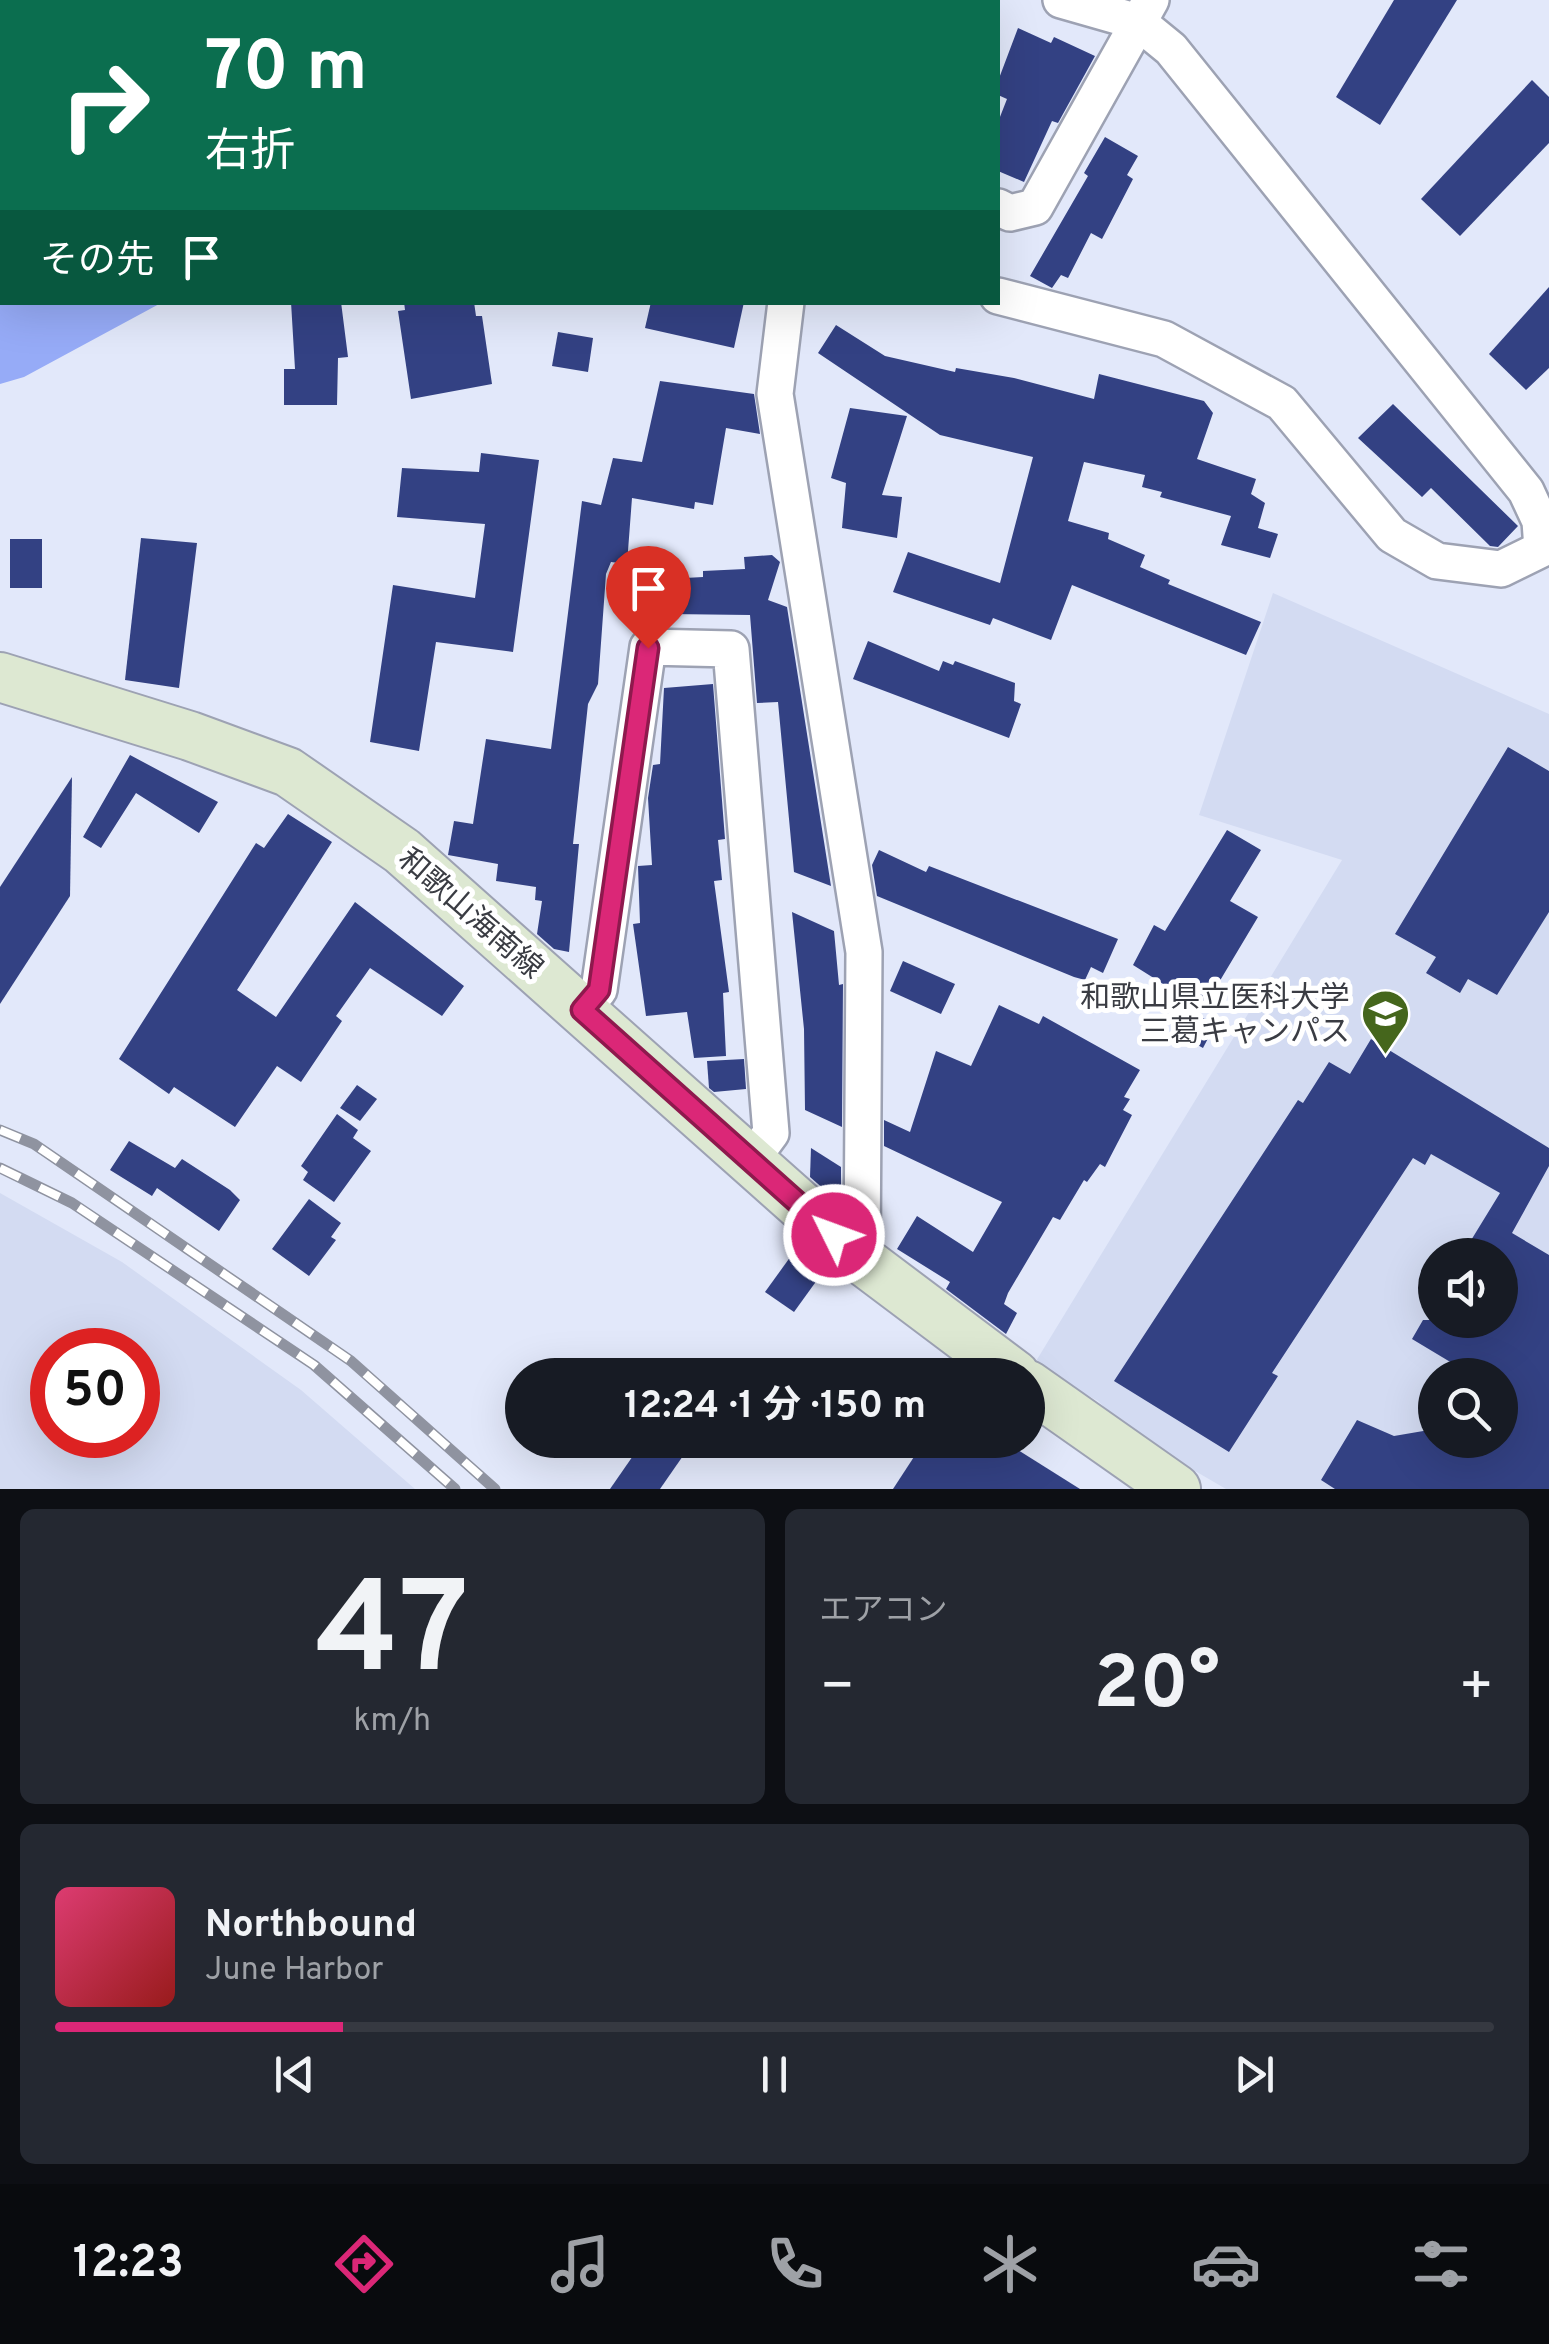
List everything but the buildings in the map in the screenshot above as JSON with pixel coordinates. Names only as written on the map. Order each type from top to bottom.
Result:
[{"type":"main road","name":"和歌山海南線","points":[[0,677],[190,736],[288,772],[402,851],[862,1260],[992,1358]]},
{"type":"main road","points":[[1045,1396],[1176,1489]]},
{"type":"street","points":[[1000,297],[1164,340],[1282,402],[1392,535],[1437,560],[1501,569],[1542,549],[1540,521],[1526,491],[1144,11],[1061,0]]},
{"type":"street","points":[[1000,208],[1010,213],[1035,207],[1144,11]]},
{"type":"street","points":[[786,305],[774,394],[864,952],[862,1260]]},
{"type":"street","points":[[582,1010],[599,990],[648,648],[730,649],[772,1133],[750,1160]]},
{"type":"shaded area","points":[[0,305],[157,305],[24,377],[0,384]]},
{"type":"shaded area","name":"和歌山県立医科大学 三葛キャンパス","points":[[1273,593],[1549,714],[1549,1489],[1226,1489],[1135,1436],[1098,1401],[1045,1372],[1045,1358],[1038,1358],[1342,860],[1199,815]]},
{"type":"shaded area","points":[[0,1193],[122,1262],[301,1390],[415,1489],[0,1489]]},
{"type":"railway","points":[[0,1130],[34,1144],[351,1361],[495,1489]]},
{"type":"railway","points":[[0,1168],[72,1203],[314,1365],[455,1489]]},
{"type":"place","name":"和歌山県立医科大学 三葛キャンパス","points":[[1385,1056]]},
{"type":"route","points":[[648,648],[599,990],[582,1010],[834,1235]]}]
